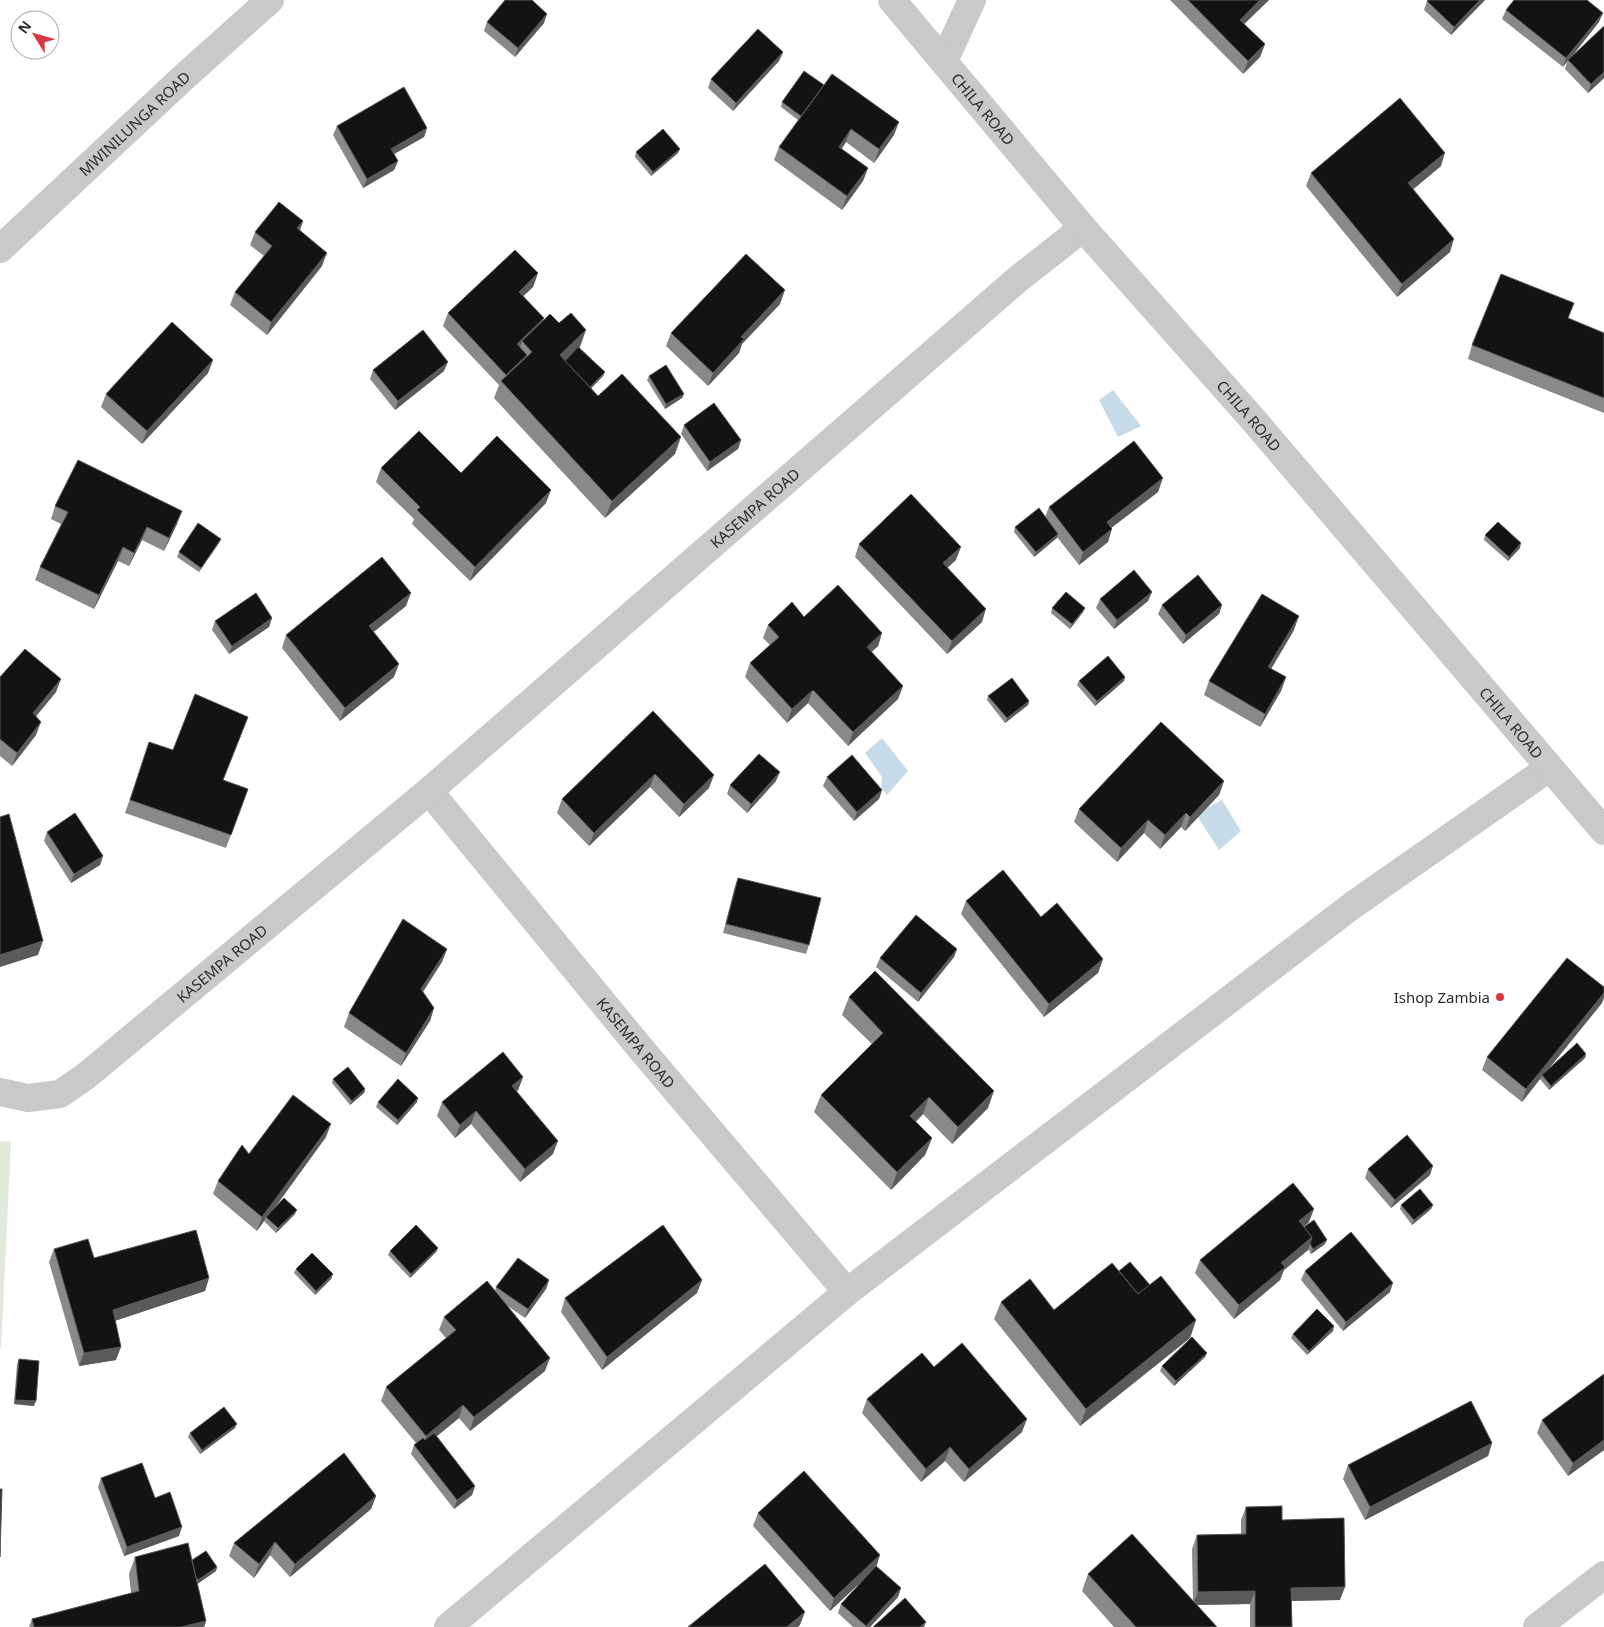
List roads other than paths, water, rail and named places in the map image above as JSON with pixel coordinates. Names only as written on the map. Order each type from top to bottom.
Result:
[{"type":"street","name":"MWINILUNGA ROAD","points":[[0,249],[176,84],[270,0]]},
{"type":"street","name":"CHILA ROAD","points":[[892,0],[1083,228],[1250,416],[1604,831]]},
{"type":"street","points":[[944,61],[972,0]]},
{"type":"street","name":"KASEMPA ROAD","points":[[0,1092],[28,1098],[60,1094],[66,1090],[429,791],[1018,279],[1083,228]]},
{"type":"street","points":[[448,1627],[847,1292],[1353,905],[1549,768]]},
{"type":"street","name":"KASEMPA ROAD","points":[[429,791],[641,1049],[847,1292]]},
{"type":"street","points":[[1538,1627],[1604,1575]]},
{"type":"water","points":[[1113,390],[1141,426],[1118,437],[1099,400]]},
{"type":"water","points":[[882,738],[908,771],[887,795],[881,788],[882,777],[865,753]]},
{"type":"water","points":[[1222,800],[1241,831],[1219,850],[1196,814]]},
{"type":"place","name":"Ishop Zambia","points":[[1500,997]]}]
